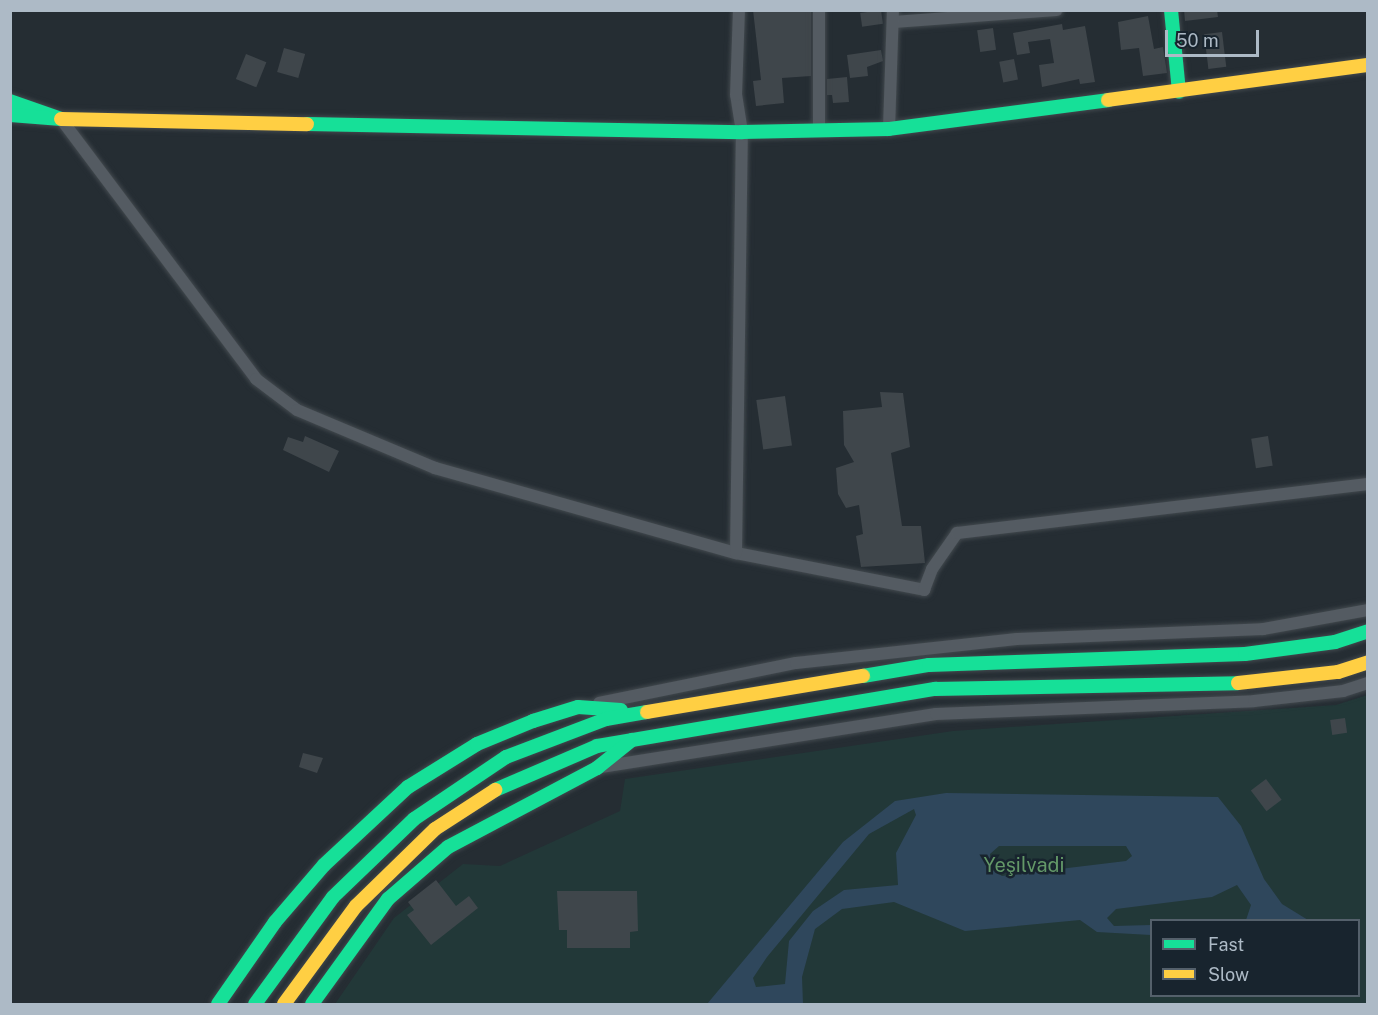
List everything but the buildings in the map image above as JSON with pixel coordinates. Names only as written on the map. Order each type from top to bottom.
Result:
[{"type":"main road","points":[[1172,10],[1179,92]]},
{"type":"main road","points":[[10,115],[61,119],[742,132],[889,129],[1368,65]]},
{"type":"main road","points":[[10,101],[61,119]]},
{"type":"main road","points":[[255,1005],[333,897],[414,819],[506,757],[606,719],[641,711],[929,665],[1245,654],[1335,642],[1368,632]]},
{"type":"main road","points":[[285,1005],[356,906],[435,829],[508,782],[597,746],[935,689],[1246,683],[1338,672],[1368,662]]},
{"type":"main road","points":[[218,1005],[275,922],[324,865],[408,787],[477,744],[533,720],[578,707],[641,711]]},
{"type":"main road","points":[[312,1005],[388,899],[448,847],[597,768],[634,738]]},
{"type":"street","points":[[736,553],[742,132],[736,95],[739,10]]},
{"type":"street","points":[[819,10],[819,130]]},
{"type":"street","points":[[889,129],[893,16],[1057,10]]},
{"type":"street","points":[[61,119],[255,380],[297,410],[435,468],[736,553],[924,590],[932,569],[957,532],[1368,484]]},
{"type":"street","points":[[578,707],[796,663],[1017,639],[1263,629],[1368,610]]},
{"type":"street","points":[[597,768],[936,714],[1254,701],[1342,691],[1368,683]]},
{"type":"green space","name":"Yeşilvadi","points":[[1367,695],[1367,1004],[335,1004],[394,918],[463,864],[500,866],[620,811],[625,779],[953,731],[1336,705]]},
{"type":"water","points":[[946,793],[1218,797],[1241,826],[1264,879],[1282,904],[1306,919],[1246,919],[1251,905],[1237,885],[1212,897],[1116,909],[1107,918],[1114,926],[1150,925],[1150,935],[1097,932],[1080,920],[965,931],[894,902],[842,909],[815,929],[802,977],[803,1004],[707,1004],[843,842],[895,801]],"holes":[[[914,809],[916,815],[896,853],[898,885],[844,890],[813,911],[789,941],[785,984],[756,987],[753,978],[767,957],[869,834]],[[999,846],[1126,846],[1132,856],[1126,861],[1002,876],[991,869],[990,854]]]},
{"type":"traffic: fast","points":[[1171,10],[1179,92]]},
{"type":"traffic: fast","points":[[307,124],[742,132],[889,129],[1108,100]]},
{"type":"traffic: fast","points":[[10,101],[61,119],[10,115]]},
{"type":"traffic: fast","points":[[863,676],[929,665],[1245,654],[1335,642],[1368,631]]},
{"type":"traffic: fast","points":[[495,790],[597,746],[935,689],[1238,683]]},
{"type":"traffic: fast","points":[[218,1004],[275,922],[324,865],[408,787],[477,744],[533,721],[578,707],[621,710]]},
{"type":"traffic: fast","points":[[255,1004],[333,897],[414,819],[506,757],[606,719],[647,712]]},
{"type":"traffic: fast","points":[[312,1004],[388,899],[448,847],[597,768],[632,740]]},
{"type":"traffic: slow","points":[[1108,100],[1368,65]]},
{"type":"traffic: slow","points":[[61,119],[307,124]]},
{"type":"traffic: slow","points":[[1238,683],[1338,672],[1368,662]]},
{"type":"traffic: slow","points":[[647,712],[863,676]]},
{"type":"traffic: slow","points":[[284,1004],[356,906],[435,829],[495,790]]}]
